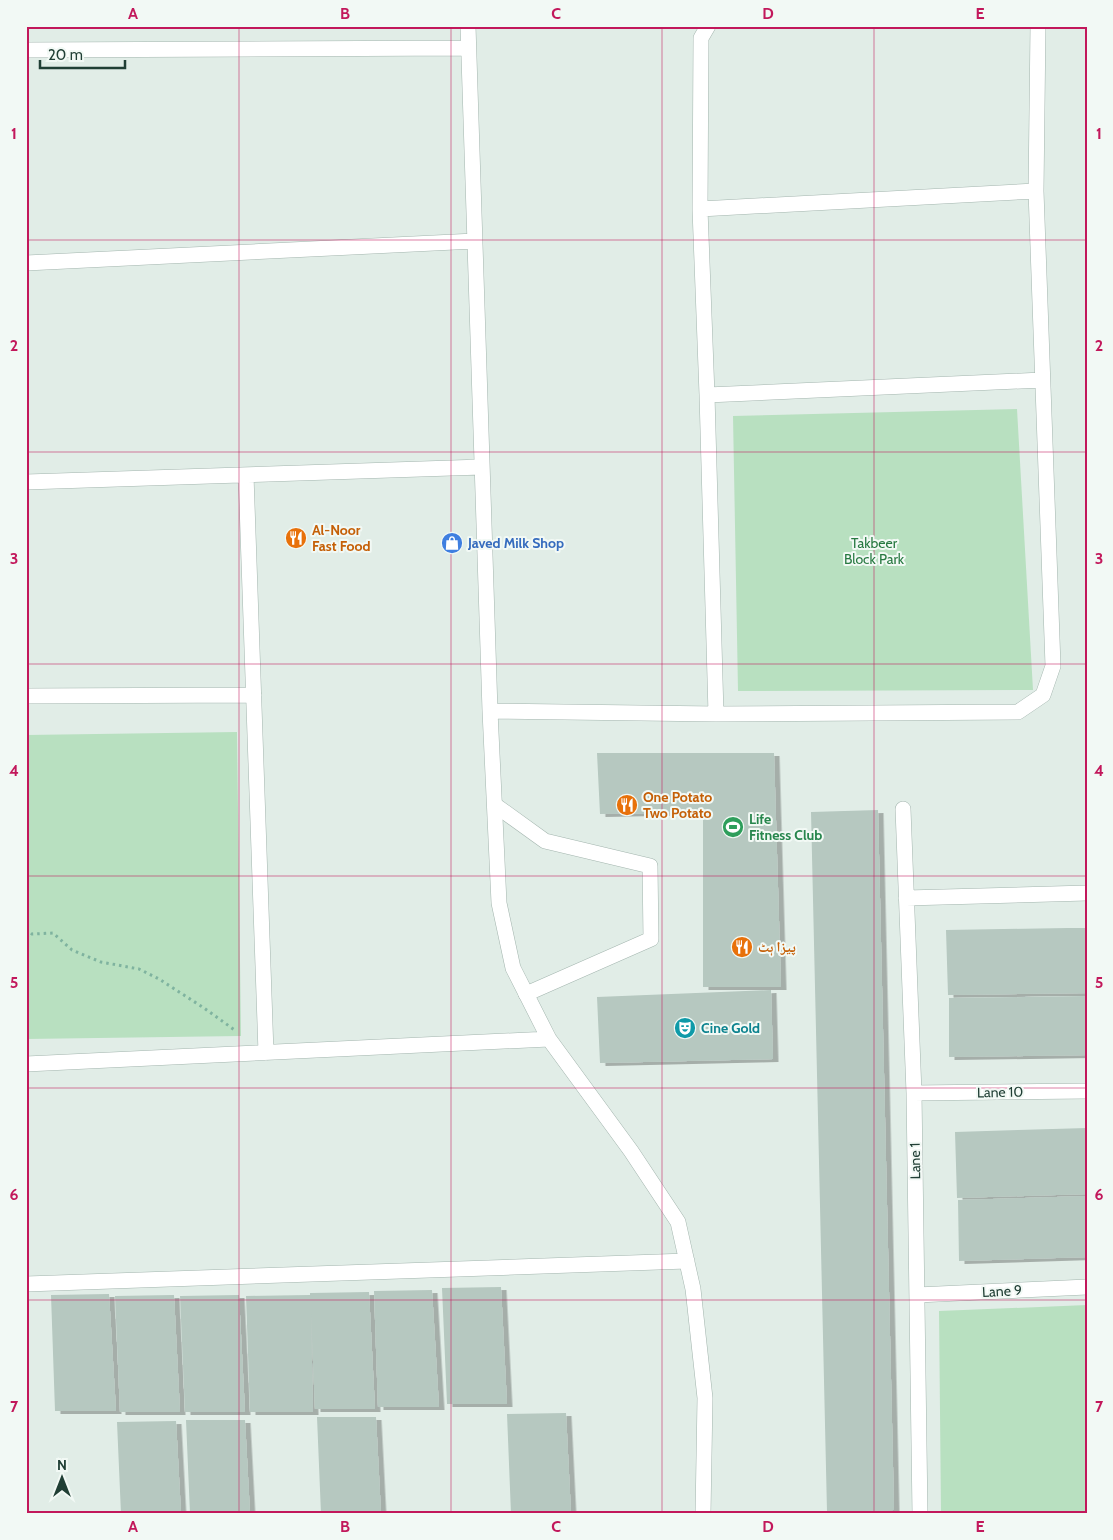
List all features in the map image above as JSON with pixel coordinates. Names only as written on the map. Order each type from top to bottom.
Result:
[{"type":"street","points":[[468,26],[490,711],[500,903],[513,968],[549,1039],[631,1151],[678,1222],[693,1289],[705,1398],[703,1514]]},
{"type":"street","points":[[708,26],[701,38],[700,209],[708,396],[716,714]]},
{"type":"street","points":[[490,711],[716,714],[1018,712],[1044,695],[1053,666],[1036,191],[1038,26]]},
{"type":"street","points":[[26,50],[468,48]]},
{"type":"street","points":[[700,209],[1036,191]]},
{"type":"street","points":[[26,263],[476,241]]},
{"type":"street","points":[[708,396],[1042,380]]},
{"type":"street","points":[[26,482],[482,467]]},
{"type":"street","points":[[246,475],[266,1053]]},
{"type":"street","points":[[26,696],[254,695]]},
{"type":"street","points":[[495,805],[545,841],[650,866],[651,939],[526,994]]},
{"type":"street","name":"Lane 1","points":[[903,809],[914,1093],[920,1514]]},
{"type":"street","points":[[906,898],[1087,893]]},
{"type":"street","points":[[26,1064],[549,1039]]},
{"type":"street","name":"Lane 10","points":[[914,1093],[1087,1091]]},
{"type":"street","points":[[26,1284],[687,1261]]},
{"type":"street","name":"Lane 9","points":[[917,1295],[1087,1287]]},
{"type":"path","points":[[26,929],[32,934],[52,934],[72,950],[101,962],[139,968],[204,1008],[266,1053]]},
{"type":"green space","name":"Takbeer Block Park","points":[[1017,409],[1033,690],[738,691],[733,416]]},
{"type":"green space","points":[[237,732],[241,1036],[26,1039],[26,735]]},
{"type":"green space","points":[[1087,1305],[1087,1514],[941,1514],[939,1311]]},
{"type":"building","points":[[597,753],[774,753],[781,987],[703,987],[703,812],[600,814]]},
{"type":"building","points":[[878,810],[894,1510],[827,1512],[811,812]]},
{"type":"building","points":[[1087,928],[1087,993],[948,995],[946,930]]},
{"type":"building","name":"Cine Gold","points":[[771,990],[773,1059],[600,1063],[597,997]]},
{"type":"building","points":[[1087,996],[1087,1055],[949,1057],[949,998]]},
{"type":"building","points":[[1087,1128],[1087,1194],[957,1198],[955,1132]]},
{"type":"building","points":[[1087,1196],[1087,1257],[959,1261],[958,1200]]},
{"type":"building","points":[[501,1287],[507,1404],[447,1404],[442,1288]]},
{"type":"building","points":[[432,1290],[439,1407],[378,1407],[374,1291]]},
{"type":"building","points":[[369,1292],[375,1409],[315,1409],[311,1313],[313,1412],[250,1412],[246,1296]]},
{"type":"building","points":[[109,1294],[116,1411],[55,1411],[51,1295]]},
{"type":"building","points":[[174,1295],[180,1412],[120,1412],[115,1296]]},
{"type":"building","points":[[239,1295],[245,1412],[185,1412],[180,1296]]},
{"type":"building","points":[[566,1413],[571,1514],[511,1514],[507,1414]]},
{"type":"building","points":[[317,1417],[376,1417],[381,1514],[321,1514]]},
{"type":"building","points":[[186,1420],[245,1420],[250,1514],[190,1514]]},
{"type":"building","points":[[176,1421],[181,1514],[121,1514],[117,1422]]},
{"type":"place","name":"Al-Noor Fast Food","points":[[296,538]]},
{"type":"place","name":"Javed Milk Shop","points":[[452,543]]},
{"type":"place","name":"One Potato Two Potato","points":[[627,805]]},
{"type":"place","name":"Life Fitness Club","points":[[733,827]]},
{"type":"place","name":"پیزا ہٹ","points":[[742,947]]},
{"type":"place","name":"Cine Gold","points":[[685,1028]]}]
